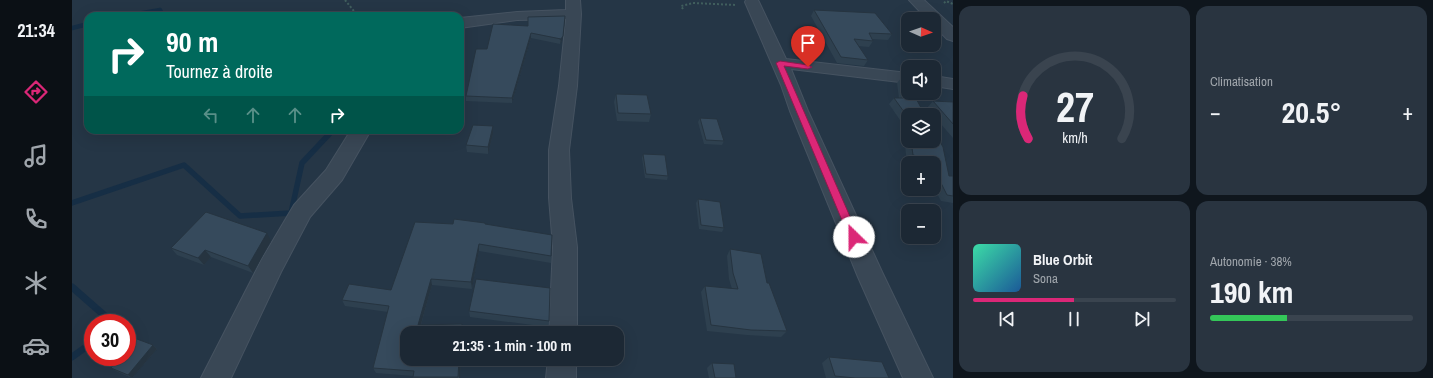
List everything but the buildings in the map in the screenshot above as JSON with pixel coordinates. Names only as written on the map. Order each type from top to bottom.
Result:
[{"type":"street","points":[[916,0],[953,36]]},
{"type":"street","points":[[752,2],[780,63],[871,277],[918,378]]},
{"type":"street","points":[[464,23],[574,7],[568,86],[559,150],[560,198],[565,247],[563,326]]},
{"type":"street","points":[[780,63],[901,77]]},
{"type":"street","points":[[941,83],[953,84]]},
{"type":"street","points":[[216,378],[271,267],[302,212],[334,175],[358,134]]},
{"type":"street","points":[[561,378],[562,366]]},
{"type":"path","points":[[345,0],[355,12]]},
{"type":"path","points":[[683,9],[681,6],[693,3],[748,6],[752,2]]},
{"type":"waterway","points":[[149,12],[160,10],[161,12]]},
{"type":"waterway","points":[[72,28],[84,25]]},
{"type":"waterway","points":[[72,203],[184,165],[240,216],[291,213],[302,163],[329,134]]},
{"type":"waterway","points":[[72,287],[103,314]]},
{"type":"waterway","points":[[72,357],[84,348]]},
{"type":"route","points":[[808,67],[780,63],[790,85],[799,111],[854,237]]}]
